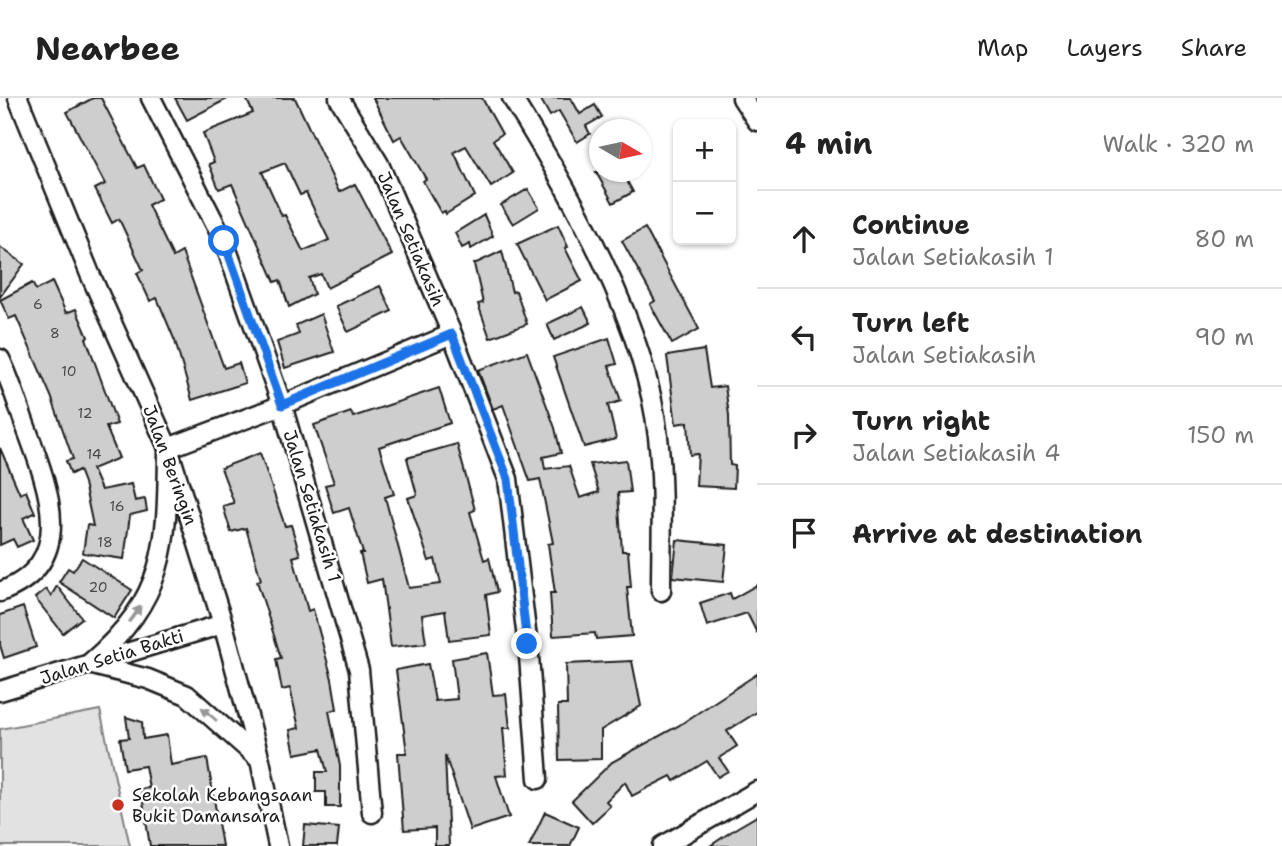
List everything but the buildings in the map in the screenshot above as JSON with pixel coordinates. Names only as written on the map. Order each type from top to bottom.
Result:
[{"type":"street","name":"Jalan Beringin","points":[[18,98],[90,274],[168,448],[223,624],[260,760],[278,846]]},
{"type":"street","name":"Jalan Setiakasih 1","points":[[151,98],[224,241],[282,405],[359,670],[372,813]]},
{"type":"street","name":"Jalan Setiakasih","points":[[339,98],[379,164],[452,334],[508,479],[529,656],[538,779]]},
{"type":"street","points":[[512,98],[553,164],[632,326],[658,436],[661,590]]},
{"type":"street","points":[[742,98],[757,121]]},
{"type":"street","points":[[89,664],[114,642],[140,608],[156,574],[167,533],[168,448],[282,405],[452,334]]},
{"type":"street","points":[[0,359],[46,478],[52,514],[49,543],[42,559],[26,579],[0,592]]},
{"type":"street","name":"Jalan Setia Bakti","points":[[0,691],[223,624]]},
{"type":"street","points":[[89,664],[148,679],[187,695],[260,760]]},
{"type":"street","points":[[663,846],[757,791]]},
{"type":"shaded area","points":[[100,710],[130,846],[0,846],[0,729]]},
{"type":"place","name":"Sekolah Kebangsaan Bukit Damansara","points":[[118,805]]},
{"type":"route","points":[[224,241],[282,405],[452,334],[508,479],[527,644]]}]
